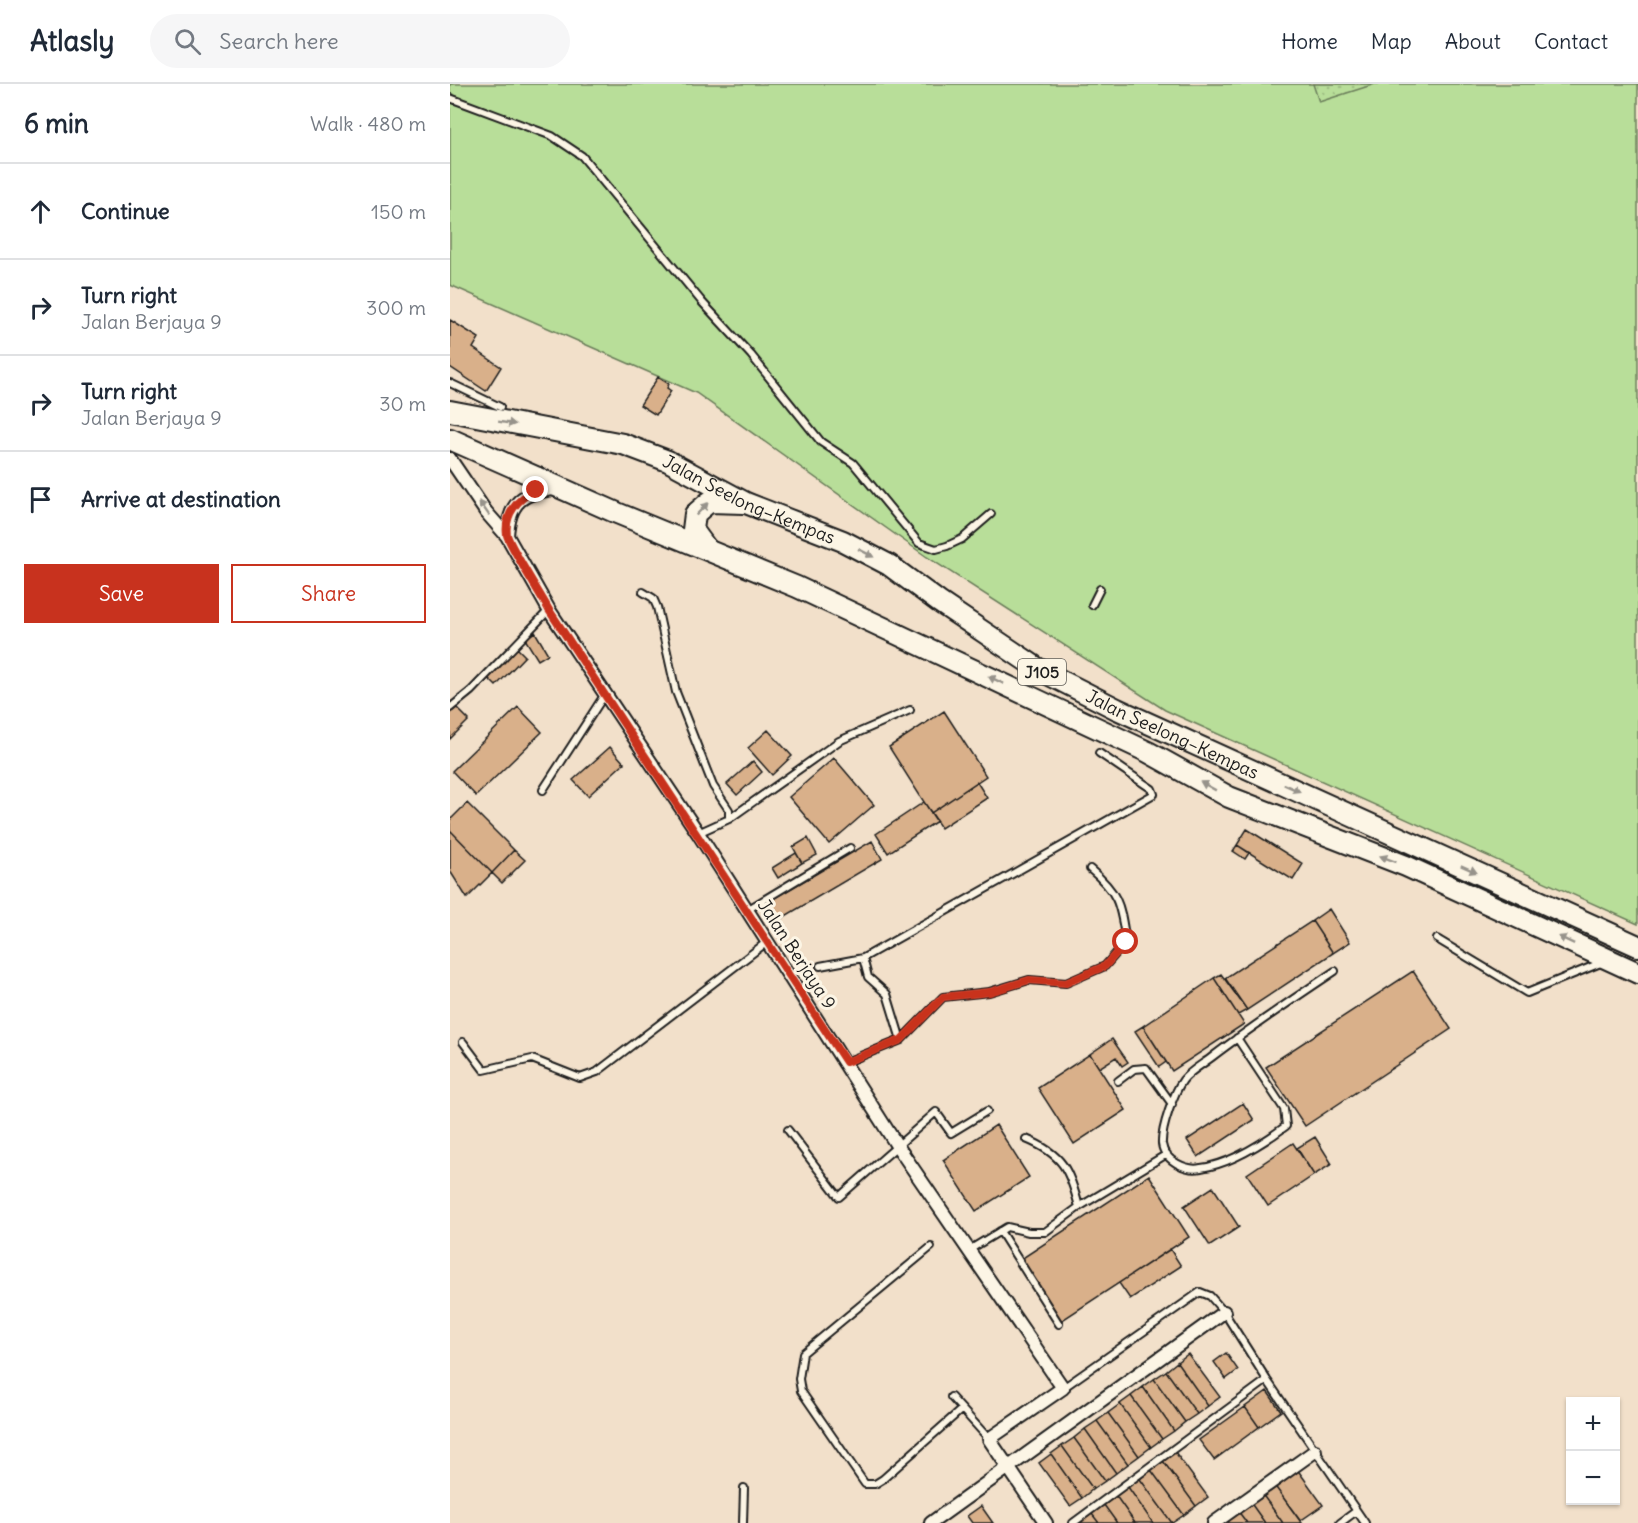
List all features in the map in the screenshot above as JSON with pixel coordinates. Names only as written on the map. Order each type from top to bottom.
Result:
[{"type":"main road","name":"Jalan Seelong–Kempas","points":[[450,411],[492,421],[623,444],[668,461],[746,503],[843,541],[889,565],[939,602],[1040,670],[1107,704],[1638,946]]},
{"type":"main road","name":"Jalan Seelong–Kempas","points":[[450,439],[954,659],[1148,752],[1229,797],[1406,866],[1638,973]]},
{"type":"main road","points":[[706,549],[693,530],[695,514],[709,502],[746,503]]},
{"type":"street","name":"Jalan Berjaya 9","points":[[450,459],[486,512],[507,536],[549,610],[698,833],[846,1062],[896,1144],[1063,1388]]},
{"type":"street","points":[[507,536],[508,520],[513,506],[526,494],[536,490],[562,488]]},
{"type":"street","points":[[931,1523],[1010,1469],[1224,1312]]},
{"type":"street","points":[[1046,1523],[989,1439],[1063,1388]]},
{"type":"street","points":[[1214,1523],[1315,1451]]},
{"type":"lane","points":[[450,98],[552,136],[582,156],[702,302],[752,355],[821,442],[853,463],[919,543],[936,549],[947,546],[962,538],[991,514]]},
{"type":"lane","points":[[450,383],[500,407]]},
{"type":"lane","points":[[1092,605],[1100,589]]},
{"type":"lane","points":[[643,592],[652,598],[657,608],[676,692],[713,786],[729,810],[729,819]]},
{"type":"lane","points":[[450,708],[471,691],[549,610]]},
{"type":"lane","points":[[543,790],[606,693]]},
{"type":"lane","points":[[698,833],[729,819],[829,747],[910,710]]},
{"type":"lane","points":[[820,966],[863,958],[1154,794],[1152,789],[1099,753]]},
{"type":"lane","points":[[747,910],[850,848]]},
{"type":"lane","points":[[846,1062],[901,1040],[943,997],[990,992],[1029,980],[1066,983],[1105,966],[1126,942],[1119,902],[1104,881],[1090,869]]},
{"type":"lane","points":[[1437,939],[1527,993],[1609,960]]},
{"type":"lane","points":[[463,1042],[484,1070],[532,1059],[580,1078],[597,1072],[768,942]]},
{"type":"lane","points":[[863,958],[868,977],[887,994],[901,1040]]},
{"type":"lane","points":[[1238,1038],[1284,1109],[1286,1126],[1225,1161],[1200,1169],[1180,1166],[1167,1154],[1162,1145],[1172,1104],[1184,1079],[1238,1038],[1335,971]]},
{"type":"lane","points":[[1118,1081],[1134,1068],[1146,1068],[1172,1104]]},
{"type":"lane","points":[[788,1130],[839,1197],[896,1144],[936,1112],[951,1133],[987,1111]]},
{"type":"lane","points":[[1026,1139],[1046,1147],[1070,1172],[1080,1207]]},
{"type":"lane","points":[[969,1250],[1007,1227],[1029,1232],[1045,1232],[1080,1207],[1167,1154]]},
{"type":"lane","points":[[1000,1231],[1059,1324]]},
{"type":"lane","points":[[931,1247],[803,1353],[799,1379],[801,1391],[865,1484],[874,1484],[883,1479],[962,1409]]},
{"type":"lane","points":[[1063,1388],[1200,1292],[1210,1296],[1224,1312],[1355,1512],[1365,1523]]},
{"type":"lane","points":[[1073,1523],[1267,1380]]},
{"type":"lane","points":[[951,1397],[989,1439]]},
{"type":"lane","points":[[743,1523],[744,1488]]},
{"type":"lane","points":[[1340,1523],[1355,1512]]},
{"type":"green space","points":[[450,84],[1638,84],[1638,924],[1165,710],[927,557],[696,393],[450,285]]},
{"type":"green space","points":[[1313,84],[1375,84],[1319,102]]},
{"type":"building","points":[[450,320],[479,338],[473,348],[501,367],[486,391],[450,367]]},
{"type":"building","points":[[658,377],[669,384],[667,388],[671,391],[656,415],[640,405]]},
{"type":"building","points":[[535,632],[548,654],[538,660],[525,639]]},
{"type":"building","points":[[517,648],[525,656],[496,686],[487,677]]},
{"type":"building","points":[[455,706],[469,720],[450,739],[450,711]]},
{"type":"building","points":[[518,707],[542,732],[476,796],[452,771]]},
{"type":"building","points":[[944,711],[986,776],[931,813],[889,747]]},
{"type":"building","points":[[768,730],[792,756],[772,775],[748,748]]},
{"type":"building","points":[[610,747],[624,763],[588,796],[573,780]]},
{"type":"building","points":[[834,758],[874,805],[829,844],[789,797]]},
{"type":"building","points":[[753,761],[762,772],[737,795],[727,784]]},
{"type":"building","points":[[977,782],[987,798],[941,828],[931,813]]},
{"type":"building","points":[[924,802],[937,821],[888,853],[876,834]]},
{"type":"building","points":[[467,803],[514,850],[492,873],[450,830],[450,820]]},
{"type":"building","points":[[1247,829],[1303,864],[1293,880],[1237,845]]},
{"type":"building","points":[[450,830],[492,873],[467,898],[450,871]]},
{"type":"building","points":[[808,838],[817,855],[802,863],[793,847]]},
{"type":"building","points":[[872,841],[882,859],[777,921],[766,903]]},
{"type":"building","points":[[1237,845],[1249,853],[1245,859],[1233,851]]},
{"type":"building","points":[[514,850],[525,860],[502,883],[492,873]]},
{"type":"building","points":[[796,853],[802,863],[778,878],[772,868]]},
{"type":"building","points":[[1329,909],[1350,942],[1333,953],[1312,921]]},
{"type":"building","points":[[1312,921],[1333,953],[1247,1010],[1225,978]]},
{"type":"building","points":[[1413,971],[1451,1029],[1305,1126],[1266,1067]]},
{"type":"building","points":[[1221,974],[1247,1010],[1238,1015],[1214,978]]},
{"type":"building","points":[[1214,978],[1244,1024],[1172,1071],[1143,1026]]},
{"type":"building","points":[[1143,1026],[1166,1062],[1159,1067],[1135,1031]]},
{"type":"building","points":[[1112,1039],[1128,1062],[1122,1066],[1116,1057],[1099,1068],[1090,1054]]},
{"type":"building","points":[[1090,1054],[1126,1110],[1074,1144],[1038,1088]]},
{"type":"building","points":[[1243,1103],[1254,1120],[1198,1157],[1187,1140]]},
{"type":"building","points":[[996,1125],[1029,1177],[976,1211],[943,1160]]},
{"type":"building","points":[[1315,1137],[1332,1164],[1314,1175],[1297,1148]]},
{"type":"building","points":[[1293,1143],[1314,1175],[1268,1206],[1247,1174]]},
{"type":"building","points":[[1149,1175],[1189,1237],[1061,1321],[1021,1259]]},
{"type":"building","points":[[1213,1187],[1239,1227],[1210,1246],[1184,1206]]},
{"type":"building","points":[[1170,1249],[1181,1266],[1130,1299],[1119,1283]]},
{"type":"building","points":[[1226,1353],[1238,1370],[1226,1379],[1214,1362]]},
{"type":"building","points":[[1188,1354],[1220,1397],[1208,1406],[1177,1362]]},
{"type":"building","points":[[1177,1362],[1208,1406],[1197,1414],[1166,1371]]},
{"type":"building","points":[[1166,1371],[1197,1414],[1185,1422],[1154,1379]]},
{"type":"building","points":[[1154,1379],[1185,1422],[1174,1431],[1143,1387]]},
{"type":"building","points":[[1143,1387],[1174,1431],[1162,1439],[1131,1396]]},
{"type":"building","points":[[1267,1391],[1281,1411],[1259,1427],[1245,1407]]},
{"type":"building","points":[[1131,1396],[1162,1439],[1151,1447],[1120,1404]]},
{"type":"building","points":[[1120,1404],[1151,1447],[1139,1456],[1108,1413]]},
{"type":"building","points":[[1245,1407],[1259,1427],[1214,1460],[1199,1440]]},
{"type":"building","points":[[1108,1413],[1139,1456],[1128,1464],[1097,1421]]},
{"type":"building","points":[[1097,1421],[1128,1464],[1116,1473],[1085,1429]]},
{"type":"building","points":[[1085,1429],[1116,1473],[1105,1481],[1074,1438]]},
{"type":"building","points":[[1074,1438],[1105,1481],[1093,1489],[1062,1446]]},
{"type":"building","points":[[1062,1446],[1093,1489],[1082,1498],[1051,1454]]},
{"type":"building","points":[[1175,1452],[1208,1497],[1196,1506],[1163,1461]]},
{"type":"building","points":[[1051,1454],[1082,1498],[1070,1506],[1039,1463]]},
{"type":"building","points":[[1163,1461],[1196,1506],[1184,1515],[1151,1470]]},
{"type":"building","points":[[1297,1469],[1323,1505],[1300,1521],[1274,1485]]},
{"type":"building","points":[[1151,1470],[1184,1515],[1172,1523],[1140,1479]]},
{"type":"building","points":[[1140,1479],[1172,1523],[1153,1523],[1128,1487]]},
{"type":"building","points":[[1274,1485],[1302,1523],[1283,1523],[1262,1494]]},
{"type":"building","points":[[1128,1487],[1153,1523],[1135,1523],[1116,1496]]},
{"type":"building","points":[[1262,1494],[1283,1523],[1265,1523],[1250,1502]]},
{"type":"building","points":[[1116,1496],[1135,1523],[1117,1523],[1104,1505]]},
{"type":"building","points":[[1250,1502],[1265,1523],[1247,1523],[1238,1511]]},
{"type":"building","points":[[1104,1505],[1117,1523],[1099,1523],[1092,1514]]},
{"type":"building","points":[[981,1506],[993,1523],[972,1523],[967,1516]]},
{"type":"building","points":[[1238,1511],[1247,1523],[1229,1523],[1226,1520]]},
{"type":"building","points":[[1092,1514],[1099,1523],[1080,1522]]},
{"type":"route","points":[[536,490],[526,494],[513,506],[508,520],[507,536],[549,610],[698,833],[846,1062],[901,1040],[943,997],[990,992],[1029,980],[1066,983],[1105,966],[1126,942]]}]
